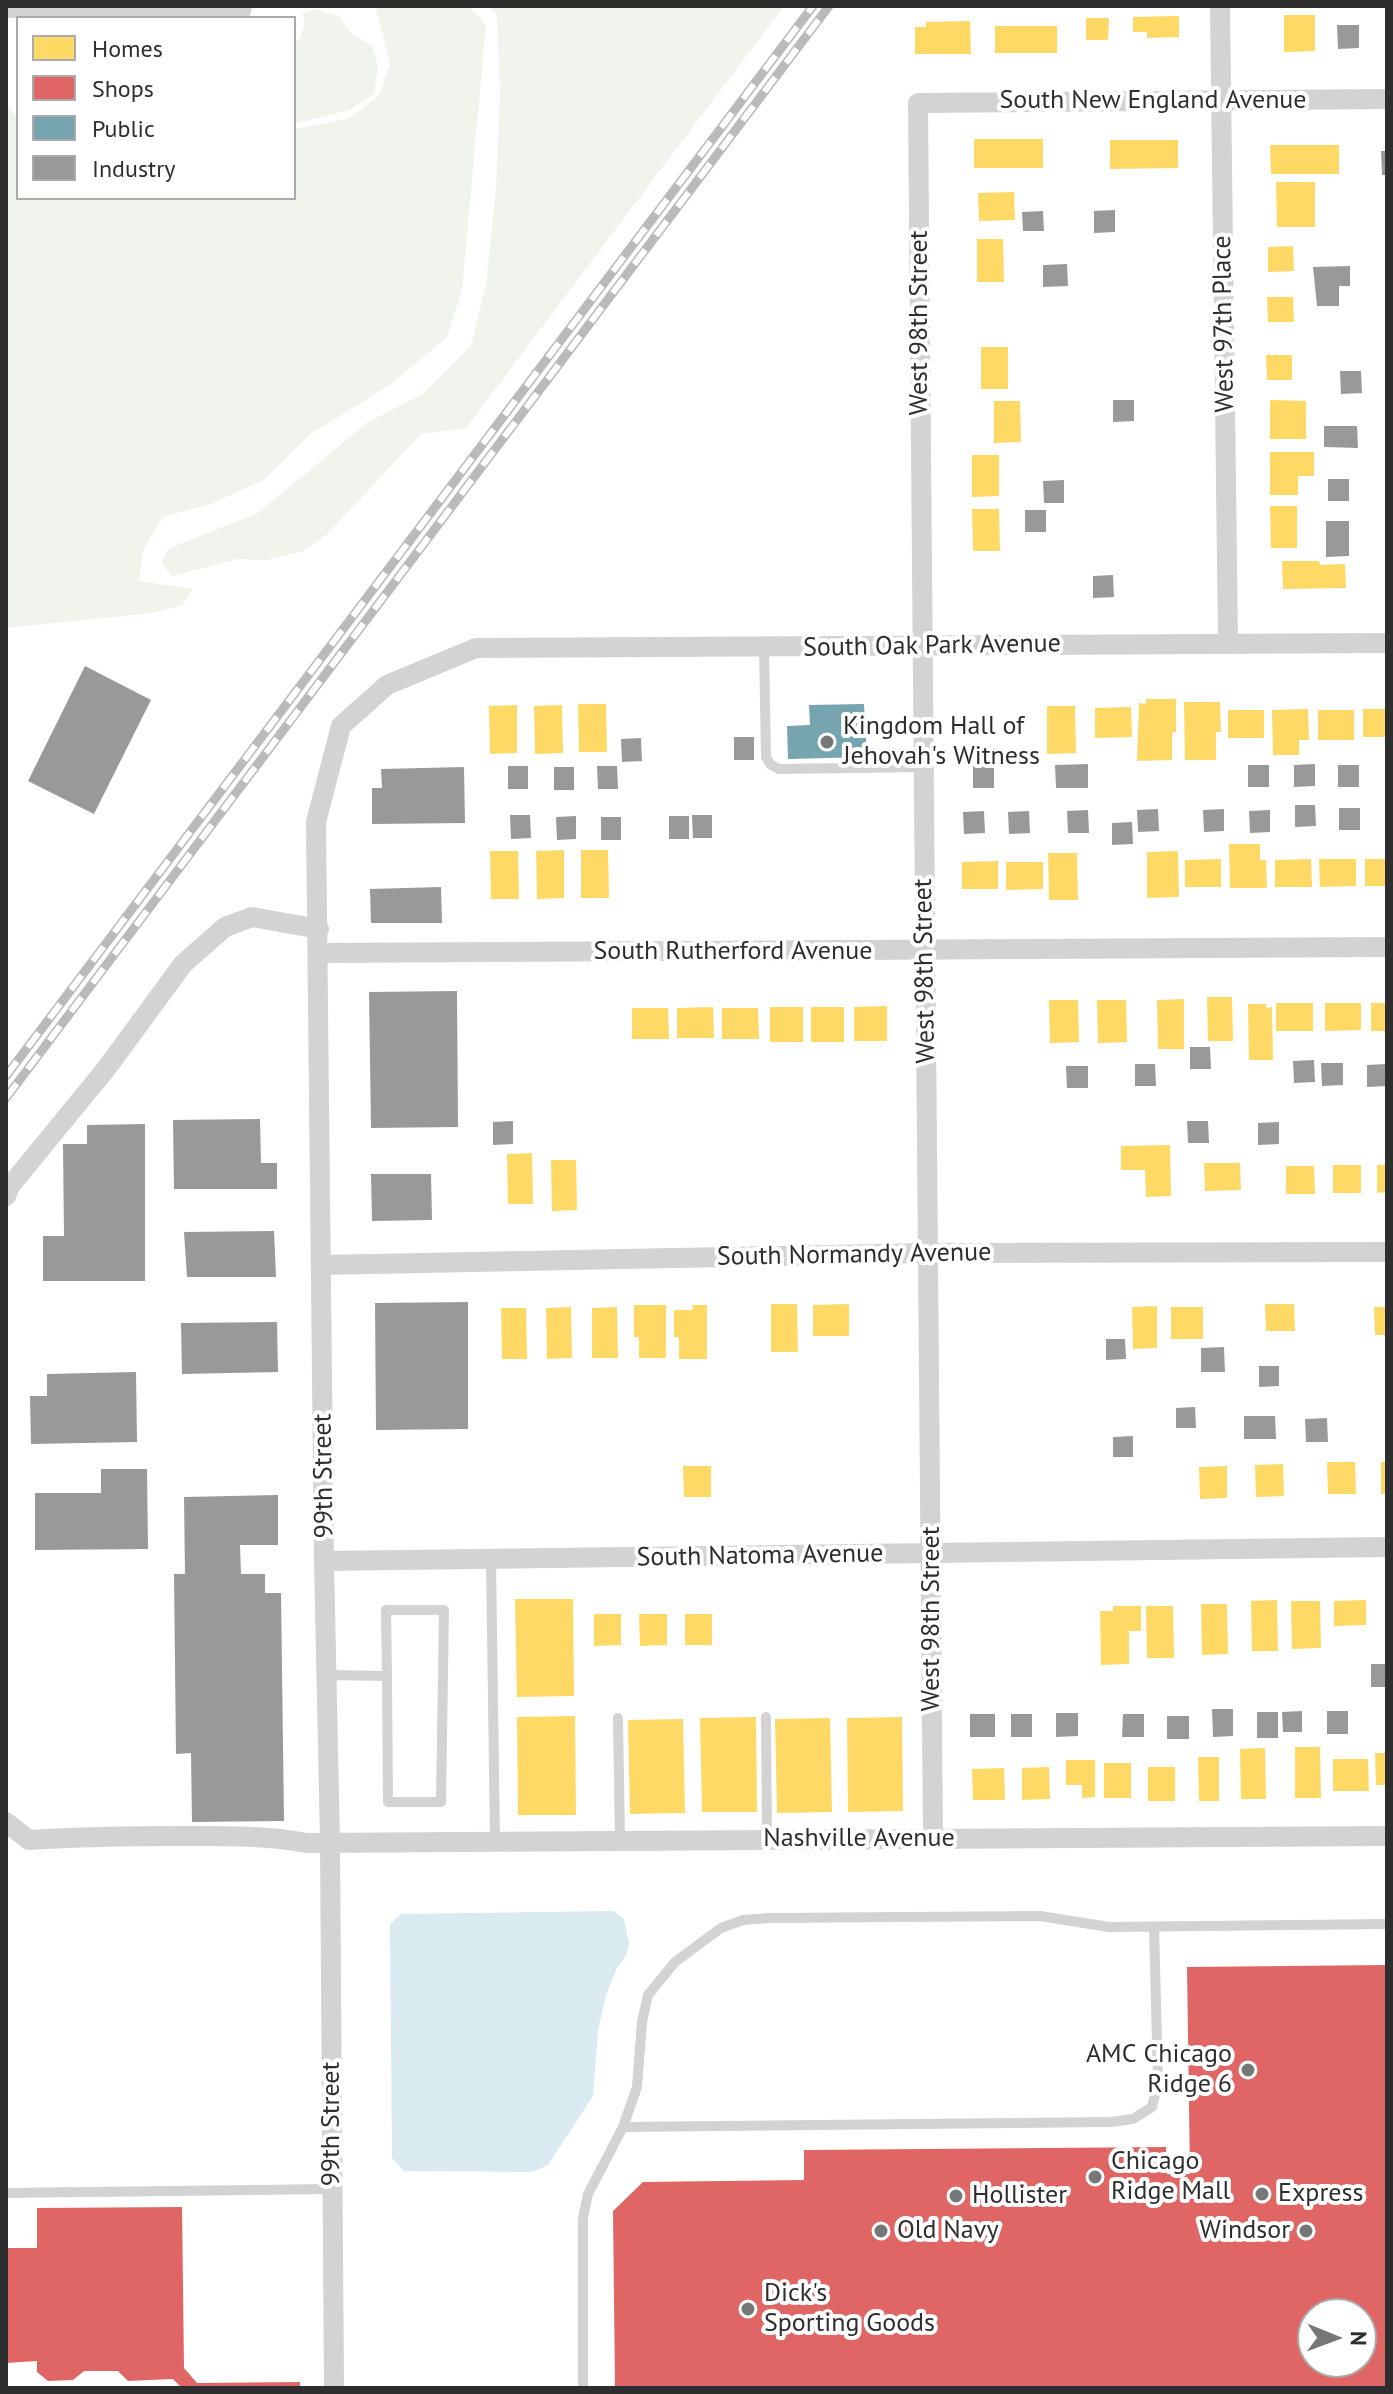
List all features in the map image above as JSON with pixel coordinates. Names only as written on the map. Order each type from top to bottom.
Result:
[{"type":"street","name":"West 97th Place","points":[[1220,6],[1228,642]]},
{"type":"street","name":"South New England Avenue","points":[[918,103],[1387,99]]},
{"type":"street","name":"West 98th Street","points":[[918,103],[933,1839]]},
{"type":"street","name":"South Oak Park Avenue","points":[[476,648],[1387,643]]},
{"type":"street","name":"99th Street","points":[[334,2388],[316,822],[341,726],[387,685],[476,648]]},
{"type":"street","points":[[6,1196],[10,1186],[106,1069],[183,964],[225,927],[252,917],[319,929]]},
{"type":"street","name":"South Rutherford Avenue","points":[[318,953],[1387,947]]},
{"type":"street","name":"South Normandy Avenue","points":[[321,1265],[928,1253],[1387,1252]]},
{"type":"street","name":"South Natoma Avenue","points":[[324,1561],[1387,1547]]},
{"type":"street","name":"Nashville Avenue","points":[[6,1822],[29,1840],[93,1836],[209,1836],[330,1842],[1387,1836]]},
{"type":"lane","points":[[6,13],[246,12],[247,6]]},
{"type":"lane","points":[[764,647],[766,757],[771,765],[779,769],[923,767]]},
{"type":"lane","points":[[491,1559],[495,1841]]},
{"type":"lane","points":[[386,1610],[444,1610],[441,1802],[388,1802],[387,1676],[386,1610]]},
{"type":"lane","points":[[327,1675],[387,1676]]},
{"type":"lane","points":[[766,1717],[767,1840]]},
{"type":"lane","points":[[618,1718],[620,1841]]},
{"type":"lane","points":[[583,2388],[583,2218],[588,2194],[623,2127],[637,2087],[642,2022],[648,1995],[675,1962],[721,1928],[743,1920],[769,1918],[1026,1916],[1062,1918],[1109,1927],[1387,1924]]},
{"type":"lane","points":[[623,2127],[1111,2122],[1133,2119],[1152,2107],[1158,2082],[1154,1927]]},
{"type":"lane","points":[[6,2193],[333,2189]]},
{"type":"shaded area","points":[[375,6],[465,6],[473,10],[486,25],[462,290],[447,337],[390,385],[312,433],[263,480],[211,504],[163,517],[143,550],[139,581],[193,589],[182,605],[152,613],[6,628],[6,104],[16,116],[16,200],[296,200],[296,129],[348,119],[379,96],[390,64]]},
{"type":"shaded area","points":[[487,6],[784,6],[466,428],[421,434],[326,535],[303,551],[266,560],[237,559],[172,576],[162,563],[168,549],[258,513],[368,422],[423,394],[471,346],[486,284],[496,188],[500,95],[497,15]]},
{"type":"shaded area","points":[[315,9],[339,16],[350,33],[372,46],[378,67],[374,94],[350,110],[296,124],[296,41],[304,25],[303,13]]},
{"type":"shaded area","points":[[613,1911],[624,1919],[629,1943],[626,1956],[617,1968],[606,1995],[598,2029],[593,2096],[548,2165],[532,2172],[404,2171],[392,2158],[390,1924],[401,1914]]},
{"type":"building: Homes","points":[[1284,15],[1315,15],[1315,51],[1284,52]]},
{"type":"building: Homes","points":[[1179,16],[1179,37],[1147,38],[1147,32],[1133,32],[1133,17]]},
{"type":"building: Homes","points":[[1086,18],[1109,18],[1108,40],[1086,40]]},
{"type":"building: Homes","points":[[970,21],[971,54],[915,54],[915,27],[926,27],[926,22]]},
{"type":"building: Homes","points":[[995,26],[1057,26],[1057,53],[995,53]]},
{"type":"building: Homes","points":[[974,139],[1043,139],[1043,168],[974,168]]},
{"type":"building: Homes","points":[[1110,140],[1178,140],[1178,168],[1110,169]]},
{"type":"building: Homes","points":[[1270,145],[1339,145],[1339,174],[1271,174]]},
{"type":"building: Homes","points":[[1276,182],[1315,182],[1315,227],[1277,227]]},
{"type":"building: Homes","points":[[1014,192],[1015,220],[979,221],[978,193]]},
{"type":"building: Homes","points":[[977,239],[1003,239],[1004,282],[977,282]]},
{"type":"building: Homes","points":[[1293,246],[1294,271],[1268,272],[1268,247]]},
{"type":"building: Homes","points":[[1267,297],[1293,297],[1294,322],[1268,322]]},
{"type":"building: Homes","points":[[981,347],[1008,347],[1008,389],[981,389]]},
{"type":"building: Homes","points":[[1266,355],[1292,355],[1292,380],[1267,380]]},
{"type":"building: Homes","points":[[1270,400],[1306,401],[1306,439],[1270,439]]},
{"type":"building: Homes","points":[[994,401],[1020,401],[1021,442],[994,443]]},
{"type":"building: Homes","points":[[1270,452],[1314,452],[1314,476],[1298,476],[1298,495],[1270,495]]},
{"type":"building: Homes","points":[[972,455],[999,455],[999,496],[972,497]]},
{"type":"building: Homes","points":[[1270,506],[1297,506],[1297,548],[1271,548]]},
{"type":"building: Homes","points":[[972,509],[999,509],[1000,551],[973,551]]},
{"type":"building: Homes","points":[[1282,561],[1345,564],[1346,588],[1283,589]]},
{"type":"building: Homes","points":[[1146,699],[1176,699],[1172,760],[1137,761],[1139,703],[1146,704]]},
{"type":"building: Homes","points":[[1184,702],[1220,702],[1221,732],[1216,732],[1216,760],[1185,760]]},
{"type":"building: Homes","points":[[578,704],[606,704],[607,752],[579,752]]},
{"type":"building: Homes","points":[[517,705],[517,753],[490,754],[489,706]]},
{"type":"building: Homes","points":[[562,705],[563,753],[535,754],[534,706]]},
{"type":"building: Homes","points":[[1047,706],[1075,706],[1076,753],[1047,754]]},
{"type":"building: Homes","points":[[1131,707],[1132,737],[1095,738],[1095,708]]},
{"type":"building: Homes","points":[[1308,709],[1309,740],[1299,740],[1299,755],[1273,755],[1272,710]]},
{"type":"building: Homes","points":[[1363,709],[1387,709],[1387,737],[1363,737]]},
{"type":"building: Homes","points":[[1228,710],[1264,710],[1264,738],[1228,738]]},
{"type":"building: Homes","points":[[1318,710],[1354,710],[1354,740],[1318,740]]},
{"type":"building: Homes","points":[[1229,844],[1260,844],[1260,860],[1266,860],[1267,888],[1230,888]]},
{"type":"building: Homes","points":[[564,850],[564,898],[537,899],[536,851]]},
{"type":"building: Homes","points":[[581,850],[608,850],[609,898],[581,898]]},
{"type":"building: Homes","points":[[490,851],[518,851],[519,899],[491,899]]},
{"type":"building: Homes","points":[[1178,851],[1179,897],[1147,898],[1147,852]]},
{"type":"building: Homes","points":[[1048,853],[1077,853],[1078,900],[1049,900]]},
{"type":"building: Homes","points":[[1221,859],[1221,887],[1185,887],[1185,860]]},
{"type":"building: Homes","points":[[1311,859],[1312,887],[1275,887],[1275,860]]},
{"type":"building: Homes","points":[[1319,859],[1356,859],[1356,886],[1320,887]]},
{"type":"building: Homes","points":[[1365,859],[1387,859],[1387,886],[1365,886]]},
{"type":"building: Homes","points":[[998,861],[998,889],[962,889],[962,862]]},
{"type":"building: Homes","points":[[1006,862],[1043,862],[1043,889],[1006,890]]},
{"type":"building: Homes","points":[[1207,997],[1232,997],[1233,1041],[1208,1041]]},
{"type":"building: Homes","points":[[1184,999],[1184,1049],[1158,1049],[1157,1000]]},
{"type":"building: Homes","points":[[1049,1000],[1078,1000],[1079,1042],[1050,1043]]},
{"type":"building: Homes","points":[[1097,1000],[1126,1000],[1127,1042],[1098,1043]]},
{"type":"building: Homes","points":[[1276,1003],[1313,1003],[1313,1031],[1276,1031]]},
{"type":"building: Homes","points":[[1325,1003],[1361,1003],[1361,1030],[1325,1031]]},
{"type":"building: Homes","points":[[1371,1003],[1387,1003],[1387,1031],[1371,1031]]},
{"type":"building: Homes","points":[[1248,1004],[1272,1007],[1273,1060],[1249,1060]]},
{"type":"building: Homes","points":[[887,1006],[887,1041],[854,1041],[854,1007]]},
{"type":"building: Homes","points":[[713,1007],[714,1038],[677,1038],[677,1008]]},
{"type":"building: Homes","points":[[770,1007],[803,1007],[803,1042],[770,1042]]},
{"type":"building: Homes","points":[[811,1007],[844,1007],[844,1042],[811,1042]]},
{"type":"building: Homes","points":[[632,1008],[668,1008],[669,1039],[632,1039]]},
{"type":"building: Homes","points":[[722,1008],[758,1008],[759,1039],[722,1039]]},
{"type":"building: Homes","points":[[1170,1145],[1171,1196],[1146,1197],[1145,1170],[1121,1170],[1121,1146]]},
{"type":"building: Homes","points":[[532,1153],[533,1204],[508,1204],[507,1154]]},
{"type":"building: Homes","points":[[551,1160],[576,1160],[577,1210],[552,1211]]},
{"type":"building: Homes","points":[[1204,1163],[1240,1163],[1241,1190],[1205,1191]]},
{"type":"building: Homes","points":[[1333,1165],[1361,1165],[1361,1193],[1333,1193]]},
{"type":"building: Homes","points":[[1377,1165],[1387,1165],[1387,1192],[1377,1193]]},
{"type":"building: Homes","points":[[1286,1166],[1314,1166],[1315,1194],[1286,1194]]},
{"type":"building: Homes","points":[[771,1304],[797,1304],[798,1352],[771,1352]]},
{"type":"building: Homes","points":[[849,1304],[849,1336],[813,1336],[813,1305]]},
{"type":"building: Homes","points":[[1265,1304],[1294,1304],[1295,1331],[1266,1331]]},
{"type":"building: Homes","points":[[634,1305],[666,1305],[666,1358],[639,1358],[639,1337],[634,1337]]},
{"type":"building: Homes","points":[[692,1305],[707,1305],[707,1359],[679,1359],[679,1337],[674,1337],[674,1310],[693,1310]]},
{"type":"building: Homes","points":[[1157,1306],[1157,1348],[1133,1349],[1132,1307]]},
{"type":"building: Homes","points":[[571,1307],[572,1358],[547,1359],[546,1308]]},
{"type":"building: Homes","points":[[617,1307],[618,1358],[592,1358],[592,1308]]},
{"type":"building: Homes","points":[[1171,1307],[1203,1307],[1203,1339],[1171,1339]]},
{"type":"building: Homes","points":[[1374,1307],[1387,1307],[1387,1335],[1375,1335]]},
{"type":"building: Homes","points":[[501,1308],[526,1308],[527,1359],[502,1359]]},
{"type":"building: Homes","points":[[1327,1462],[1355,1462],[1356,1494],[1328,1494]]},
{"type":"building: Homes","points":[[1381,1462],[1387,1462],[1387,1494],[1381,1494]]},
{"type":"building: Homes","points":[[1283,1464],[1284,1496],[1256,1497],[1255,1465]]},
{"type":"building: Homes","points":[[683,1466],[711,1466],[711,1497],[684,1497]]},
{"type":"building: Homes","points":[[1227,1466],[1227,1498],[1200,1499],[1199,1467]]},
{"type":"building: Homes","points":[[515,1599],[573,1599],[574,1696],[517,1697]]},
{"type":"building: Homes","points":[[1277,1600],[1278,1651],[1252,1651],[1251,1601]]},
{"type":"building: Homes","points":[[1366,1600],[1366,1625],[1334,1626],[1334,1601]]},
{"type":"building: Homes","points":[[1291,1601],[1320,1601],[1321,1648],[1292,1649]]},
{"type":"building: Homes","points":[[1201,1604],[1227,1604],[1228,1654],[1202,1655]]},
{"type":"building: Homes","points":[[1113,1606],[1141,1606],[1141,1631],[1129,1631],[1129,1664],[1101,1665],[1100,1611],[1113,1611]]},
{"type":"building: Homes","points":[[1146,1606],[1173,1606],[1174,1658],[1147,1658]]},
{"type":"building: Homes","points":[[594,1614],[621,1614],[621,1645],[594,1646]]},
{"type":"building: Homes","points":[[639,1614],[667,1614],[667,1645],[640,1646]]},
{"type":"building: Homes","points":[[685,1614],[712,1614],[712,1645],[685,1645]]},
{"type":"building: Homes","points":[[575,1716],[576,1815],[518,1815],[517,1717]]},
{"type":"building: Homes","points":[[756,1717],[757,1812],[702,1812],[700,1718]]},
{"type":"building: Homes","points":[[902,1717],[903,1811],[848,1812],[847,1718]]},
{"type":"building: Homes","points":[[830,1718],[832,1812],[777,1813],[775,1719]]},
{"type":"building: Homes","points":[[683,1719],[685,1813],[630,1814],[628,1720]]},
{"type":"building: Homes","points":[[1295,1747],[1320,1747],[1321,1798],[1295,1798]]},
{"type":"building: Homes","points":[[1265,1748],[1266,1799],[1241,1799],[1240,1749]]},
{"type":"building: Homes","points":[[1375,1753],[1387,1753],[1387,1785],[1376,1785]]},
{"type":"building: Homes","points":[[1198,1757],[1219,1757],[1219,1801],[1199,1801]]},
{"type":"building: Homes","points":[[1333,1759],[1368,1759],[1369,1791],[1333,1791]]},
{"type":"building: Homes","points":[[1066,1760],[1095,1760],[1095,1797],[1082,1798],[1082,1785],[1066,1785]]},
{"type":"building: Homes","points":[[1104,1763],[1131,1763],[1131,1798],[1104,1798]]},
{"type":"building: Homes","points":[[1049,1767],[1050,1799],[1022,1800],[1022,1768]]},
{"type":"building: Homes","points":[[1148,1767],[1175,1767],[1175,1801],[1148,1801]]},
{"type":"building: Homes","points":[[1004,1768],[1005,1800],[973,1800],[972,1769]]},
{"type":"building: Shops","name":"Chicago Ridge Mall","points":[[1387,1965],[1387,2388],[615,2388],[613,2211],[643,2182],[804,2180],[804,2150],[1166,2147],[1167,2174],[1190,2174],[1187,1967]]},
{"type":"building: Shops","points":[[182,2207],[184,2368],[197,2383],[300,2382],[300,2388],[182,2388],[173,2379],[128,2381],[118,2371],[84,2371],[73,2380],[48,2381],[37,2372],[37,2361],[6,2363],[6,2248],[37,2248],[37,2208]]},
{"type":"building: Public","name":"Kingdom Hall of Jehovah's Witness","points":[[864,704],[867,757],[788,759],[787,726],[810,725],[809,705]]},
{"type":"building: Industry","points":[[1337,25],[1359,25],[1359,48],[1338,49]]},
{"type":"building: Industry","points":[[1381,151],[1387,151],[1387,175],[1382,175]]},
{"type":"building: Industry","points":[[1115,210],[1115,232],[1094,233],[1094,211]]},
{"type":"building: Industry","points":[[1043,211],[1044,231],[1023,231],[1022,212]]},
{"type":"building: Industry","points":[[1067,264],[1068,286],[1043,287],[1043,265]]},
{"type":"building: Industry","points":[[1350,266],[1350,286],[1339,286],[1339,306],[1317,306],[1313,267]]},
{"type":"building: Industry","points":[[1340,371],[1361,371],[1362,393],[1341,394]]},
{"type":"building: Industry","points":[[1113,400],[1134,400],[1134,421],[1113,422]]},
{"type":"building: Industry","points":[[1324,426],[1357,426],[1358,448],[1324,447]]},
{"type":"building: Industry","points":[[1328,479],[1349,479],[1349,501],[1328,501]]},
{"type":"building: Industry","points":[[1064,480],[1064,503],[1044,503],[1043,481]]},
{"type":"building: Industry","points":[[1025,510],[1046,510],[1046,532],[1025,532]]},
{"type":"building: Industry","points":[[1326,521],[1349,521],[1349,556],[1326,557]]},
{"type":"building: Industry","points":[[1113,575],[1114,597],[1093,598],[1093,576]]},
{"type":"building: Industry","points":[[85,666],[151,700],[94,814],[28,781]]},
{"type":"building: Industry","points":[[734,737],[754,737],[754,760],[734,760]]},
{"type":"building: Industry","points":[[641,738],[642,761],[622,762],[621,739]]},
{"type":"building: Industry","points":[[1088,764],[1088,788],[1056,788],[1055,765]]},
{"type":"building: Industry","points":[[1315,764],[1315,786],[1294,787],[1294,765]]},
{"type":"building: Industry","points":[[1248,765],[1269,765],[1269,787],[1248,787]]},
{"type":"building: Industry","points":[[1338,765],[1359,765],[1359,787],[1338,787]]},
{"type":"building: Industry","points":[[508,766],[528,766],[528,789],[508,789]]},
{"type":"building: Industry","points":[[597,766],[617,766],[618,789],[598,789]]},
{"type":"building: Industry","points":[[973,766],[994,766],[994,788],[973,788]]},
{"type":"building: Industry","points":[[464,767],[465,823],[372,824],[372,788],[382,788],[381,769]]},
{"type":"building: Industry","points":[[554,767],[574,767],[574,790],[554,790]]},
{"type":"building: Industry","points":[[1295,805],[1315,805],[1316,826],[1295,827]]},
{"type":"building: Industry","points":[[1339,808],[1360,808],[1360,830],[1339,830]]},
{"type":"building: Industry","points":[[1158,809],[1159,831],[1138,832],[1137,810]]},
{"type":"building: Industry","points":[[1224,809],[1224,831],[1204,832],[1203,810]]},
{"type":"building: Industry","points":[[1088,810],[1089,833],[1068,833],[1067,811]]},
{"type":"building: Industry","points":[[1270,810],[1270,832],[1250,833],[1249,811]]},
{"type":"building: Industry","points":[[984,811],[985,833],[964,834],[963,812]]},
{"type":"building: Industry","points":[[1029,811],[1030,833],[1009,834],[1008,812]]},
{"type":"building: Industry","points":[[510,815],[530,815],[531,838],[511,839]]},
{"type":"building: Industry","points":[[692,815],[712,815],[712,838],[693,838]]},
{"type":"building: Industry","points":[[576,816],[576,839],[557,840],[556,817]]},
{"type":"building: Industry","points":[[669,816],[689,816],[689,839],[669,839]]},
{"type":"building: Industry","points":[[601,817],[621,817],[621,840],[601,840]]},
{"type":"building: Industry","points":[[1132,822],[1133,844],[1112,845],[1112,823]]},
{"type":"building: Industry","points":[[441,887],[442,923],[371,923],[370,889]]},
{"type":"building: Industry","points":[[457,991],[458,1127],[371,1128],[369,992]]},
{"type":"building: Industry","points":[[1190,1047],[1210,1047],[1211,1069],[1190,1069]]},
{"type":"building: Industry","points":[[1314,1060],[1315,1082],[1294,1083],[1293,1061]]},
{"type":"building: Industry","points":[[1321,1063],[1343,1063],[1343,1085],[1322,1086]]},
{"type":"building: Industry","points":[[1135,1064],[1155,1064],[1156,1086],[1135,1086]]},
{"type":"building: Industry","points":[[1387,1064],[1387,1086],[1367,1087],[1367,1065]]},
{"type":"building: Industry","points":[[1066,1066],[1088,1066],[1088,1088],[1067,1088]]},
{"type":"building: Industry","points":[[260,1119],[261,1163],[277,1163],[277,1189],[174,1189],[173,1120]]},
{"type":"building: Industry","points":[[513,1121],[513,1144],[493,1145],[493,1122]]},
{"type":"building: Industry","points":[[1187,1121],[1208,1121],[1209,1143],[1188,1143]]},
{"type":"building: Industry","points":[[1279,1122],[1279,1144],[1258,1145],[1258,1123]]},
{"type":"building: Industry","points":[[145,1124],[145,1281],[43,1281],[43,1236],[64,1236],[63,1144],[87,1144],[87,1125]]},
{"type":"building: Industry","points":[[371,1174],[431,1174],[432,1220],[372,1221]]},
{"type":"building: Industry","points":[[274,1231],[276,1277],[187,1277],[184,1232]]},
{"type":"building: Industry","points":[[468,1302],[468,1429],[376,1430],[375,1303]]},
{"type":"building: Industry","points":[[277,1322],[278,1372],[182,1374],[181,1323]]},
{"type":"building: Industry","points":[[1106,1339],[1125,1339],[1126,1359],[1106,1360]]},
{"type":"building: Industry","points":[[1224,1347],[1225,1372],[1201,1372],[1201,1348]]},
{"type":"building: Industry","points":[[1259,1366],[1279,1366],[1279,1386],[1259,1387]]},
{"type":"building: Industry","points":[[136,1372],[137,1442],[31,1444],[30,1396],[47,1396],[47,1374]]},
{"type":"building: Industry","points":[[1195,1407],[1196,1428],[1176,1428],[1176,1408]]},
{"type":"building: Industry","points":[[1244,1416],[1275,1416],[1276,1439],[1244,1439]]},
{"type":"building: Industry","points":[[1327,1418],[1328,1442],[1306,1442],[1305,1419]]},
{"type":"building: Industry","points":[[1133,1436],[1133,1457],[1113,1457],[1113,1437]]},
{"type":"building: Industry","points":[[101,1469],[147,1469],[148,1549],[35,1550],[35,1493],[101,1493]]},
{"type":"building: Industry","points":[[278,1495],[278,1545],[240,1545],[241,1574],[265,1574],[265,1593],[281,1593],[284,1821],[192,1822],[191,1753],[176,1754],[174,1574],[185,1574],[184,1497]]},
{"type":"building: Industry","points":[[1371,1664],[1387,1664],[1387,1687],[1371,1687]]},
{"type":"building: Industry","points":[[1212,1709],[1233,1709],[1233,1736],[1213,1737]]},
{"type":"building: Industry","points":[[1302,1711],[1302,1732],[1283,1732],[1282,1712]]},
{"type":"building: Industry","points":[[1327,1711],[1348,1711],[1348,1734],[1327,1734]]},
{"type":"building: Industry","points":[[1257,1712],[1278,1712],[1278,1738],[1257,1738]]},
{"type":"building: Industry","points":[[1056,1713],[1078,1713],[1078,1736],[1056,1737]]},
{"type":"building: Industry","points":[[970,1714],[995,1714],[995,1737],[970,1737]]},
{"type":"building: Industry","points":[[1011,1714],[1032,1714],[1032,1737],[1011,1737]]},
{"type":"building: Industry","points":[[1123,1714],[1144,1714],[1144,1737],[1122,1737]]},
{"type":"building: Industry","points":[[1167,1716],[1189,1716],[1189,1739],[1167,1739]]},
{"type":"railway","points":[[6,1076],[813,6]]},
{"type":"railway","points":[[6,1098],[829,6]]},
{"type":"place","name":"Kingdom Hall of Jehovah's Witness","points":[[827,742]]},
{"type":"place","name":"AMC Chicago Ridge 6","points":[[1248,2070]]},
{"type":"place","name":"Chicago Ridge Mall","points":[[1095,2177]]},
{"type":"place","name":"Express","points":[[1262,2194]]},
{"type":"place","name":"Hollister","points":[[956,2196]]},
{"type":"place","name":"Old Navy","points":[[881,2231]]},
{"type":"place","name":"Windsor","points":[[1306,2231]]},
{"type":"place","name":"Dick's Sporting Goods","points":[[748,2309]]}]
